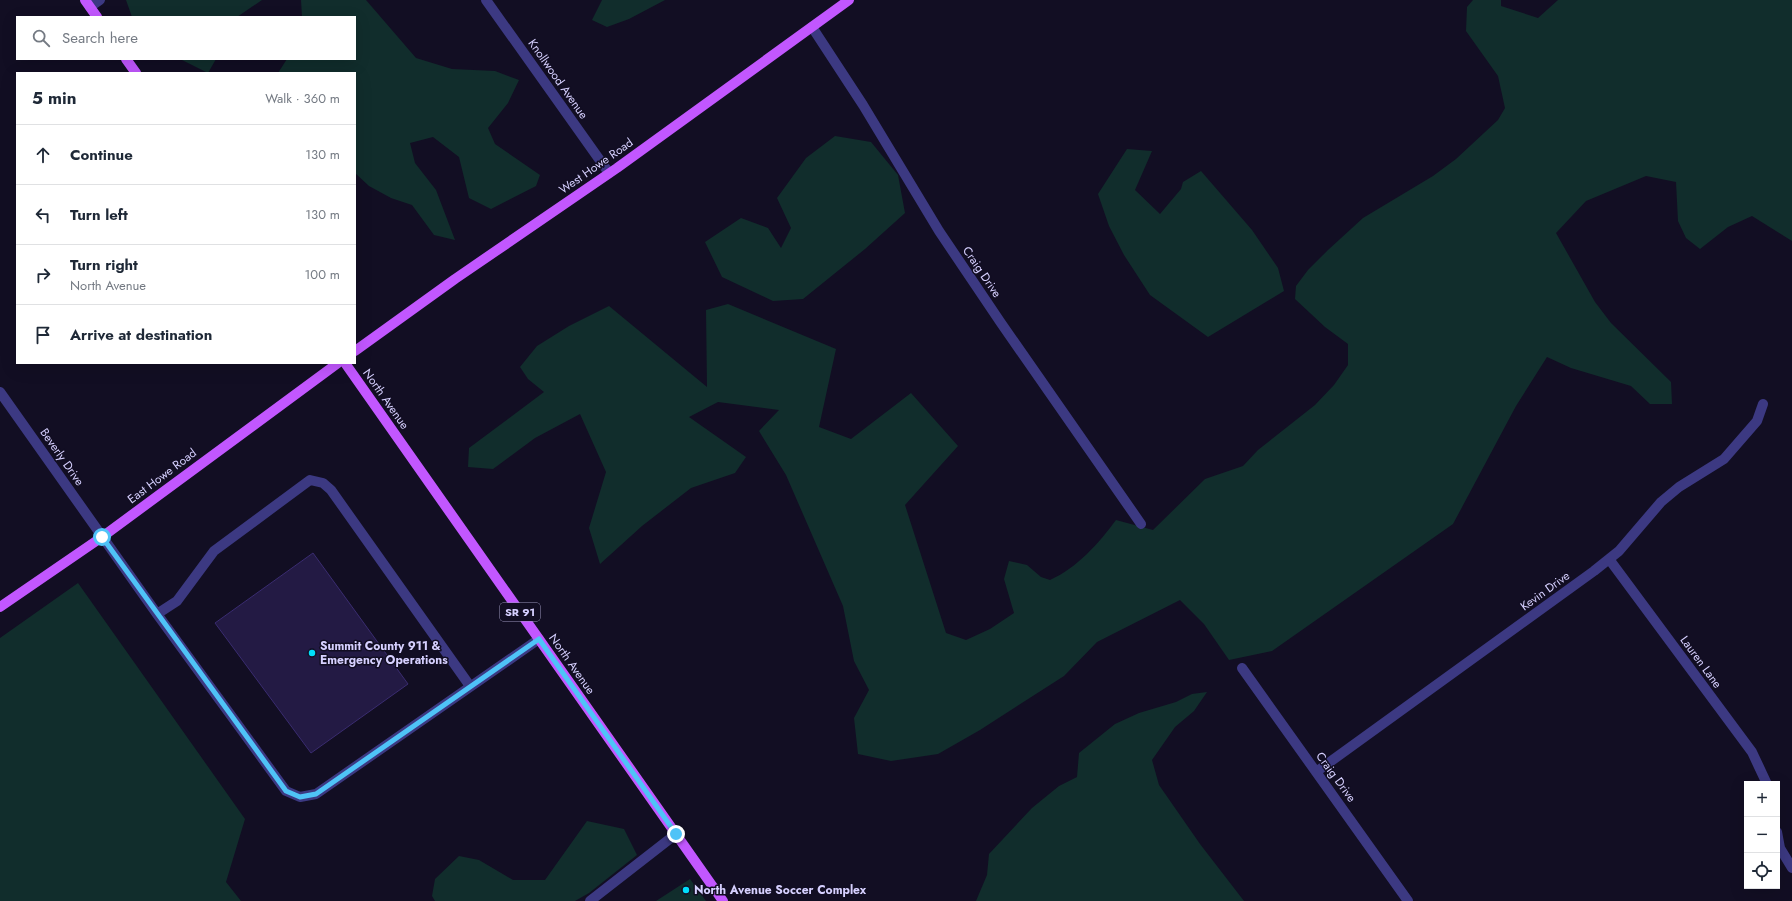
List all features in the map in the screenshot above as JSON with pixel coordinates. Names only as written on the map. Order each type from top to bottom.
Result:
[{"type":"main road","name":"West Howe Road","points":[[356,349],[609,173],[849,0]]},
{"type":"main road","points":[[87,3],[96,16]]},
{"type":"main road","points":[[127,60],[135,72]]},
{"type":"main road","name":"East Howe Road","points":[[0,607],[102,537],[337,364]]},
{"type":"main road","name":"North Avenue","points":[[346,364],[723,901]]},
{"type":"street","points":[[87,3],[100,0]]},
{"type":"street","name":"Knollwood Avenue","points":[[486,0],[609,173]]},
{"type":"street","name":"Craig Drive","points":[[812,27],[863,105],[939,231],[1141,524]]},
{"type":"street","name":"Beverly Drive","points":[[0,392],[102,537],[286,791],[300,797],[316,794],[539,639]]},
{"type":"street","name":"Kevin Drive","points":[[1316,772],[1619,551],[1661,502],[1679,488],[1724,459],[1757,421],[1763,404]]},
{"type":"street","points":[[158,614],[176,601],[214,551],[310,480],[323,483],[331,490],[470,686]]},
{"type":"street","name":"Lauren Lane","points":[[1609,559],[1752,752],[1766,781]]},
{"type":"street","name":"Craig Drive","points":[[1242,668],[1408,901]]},
{"type":"street","points":[[590,901],[676,834]]},
{"type":"street","points":[[1780,848],[1792,868]]},
{"type":"green space","points":[[126,0],[262,0],[238,16],[132,16]]},
{"type":"green space","points":[[301,0],[366,0],[416,58],[452,69],[495,71],[519,80],[508,103],[488,128],[495,144],[540,175],[536,186],[491,209],[469,198],[459,157],[433,137],[410,143],[415,163],[436,190],[455,240],[434,235],[412,205],[391,198],[369,186],[356,174],[356,72],[279,72],[286,60],[356,60],[356,16],[302,16]]},
{"type":"green space","points":[[602,0],[665,0],[629,19],[607,27],[592,20]]},
{"type":"green space","points":[[1473,0],[1501,0],[1501,6],[1538,18],[1558,0],[1792,0],[1792,241],[1752,216],[1728,227],[1700,249],[1686,238],[1678,221],[1676,182],[1646,176],[1586,201],[1556,233],[1595,302],[1611,323],[1671,382],[1672,404],[1650,404],[1631,386],[1571,368],[1547,357],[1516,406],[1453,524],[1272,651],[1229,660],[1204,624],[1180,600],[1097,642],[1064,676],[980,730],[938,754],[891,761],[858,754],[854,718],[869,690],[854,661],[843,606],[786,475],[759,431],[779,410],[718,402],[689,417],[746,457],[735,473],[691,488],[642,526],[600,564],[589,528],[606,472],[580,414],[535,438],[493,469],[468,467],[469,448],[544,392],[528,379],[520,367],[537,346],[569,326],[609,306],[707,387],[706,310],[728,304],[836,349],[819,427],[851,439],[911,393],[958,446],[905,505],[946,633],[966,640],[990,629],[1014,613],[1004,579],[1009,561],[1027,565],[1041,577],[1050,580],[1069,569],[1087,554],[1116,520],[1153,530],[1205,479],[1243,466],[1258,450],[1315,405],[1334,385],[1348,365],[1348,344],[1325,327],[1295,299],[1296,286],[1308,270],[1363,218],[1433,176],[1456,159],[1498,120],[1505,108],[1498,76],[1466,31],[1467,7]]},
{"type":"green space","points":[[182,60],[215,60],[209,72]]},
{"type":"green space","points":[[835,136],[871,142],[898,175],[905,213],[865,249],[803,299],[773,301],[722,277],[705,242],[741,218],[768,228],[781,248],[791,228],[777,198],[806,158]]},
{"type":"green space","points":[[1127,149],[1152,151],[1135,190],[1160,214],[1181,189],[1183,182],[1201,171],[1252,230],[1278,268],[1284,291],[1208,337],[1150,295],[1124,255],[1109,226],[1098,194]]},
{"type":"green space","points":[[78,583],[245,819],[226,882],[241,901],[0,901],[0,638]]},
{"type":"green space","points":[[1207,692],[1194,711],[1175,727],[1152,760],[1159,785],[1200,844],[1244,901],[976,901],[987,875],[989,854],[1032,808],[1059,786],[1077,777],[1079,753],[1115,724],[1139,713],[1176,702],[1192,694]]},
{"type":"green space","points":[[587,821],[624,829],[637,855],[589,893],[575,901],[435,901],[432,896],[435,879],[459,856],[479,860],[513,880],[545,880]]},
{"type":"green space","name":"North Avenue Soccer Complex","points":[[690,879],[706,901],[656,901]]},
{"type":"building","name":"Summit County 911 & Emergency Operations","points":[[313,553],[408,684],[311,753],[215,623]]},
{"type":"place","name":"Summit County 911 & Emergency Operations","points":[[312,653]]},
{"type":"place","name":"North Avenue Soccer Complex","points":[[686,890]]},
{"type":"route","points":[[102,537],[286,791],[300,797],[316,794],[539,639],[676,834]]}]
